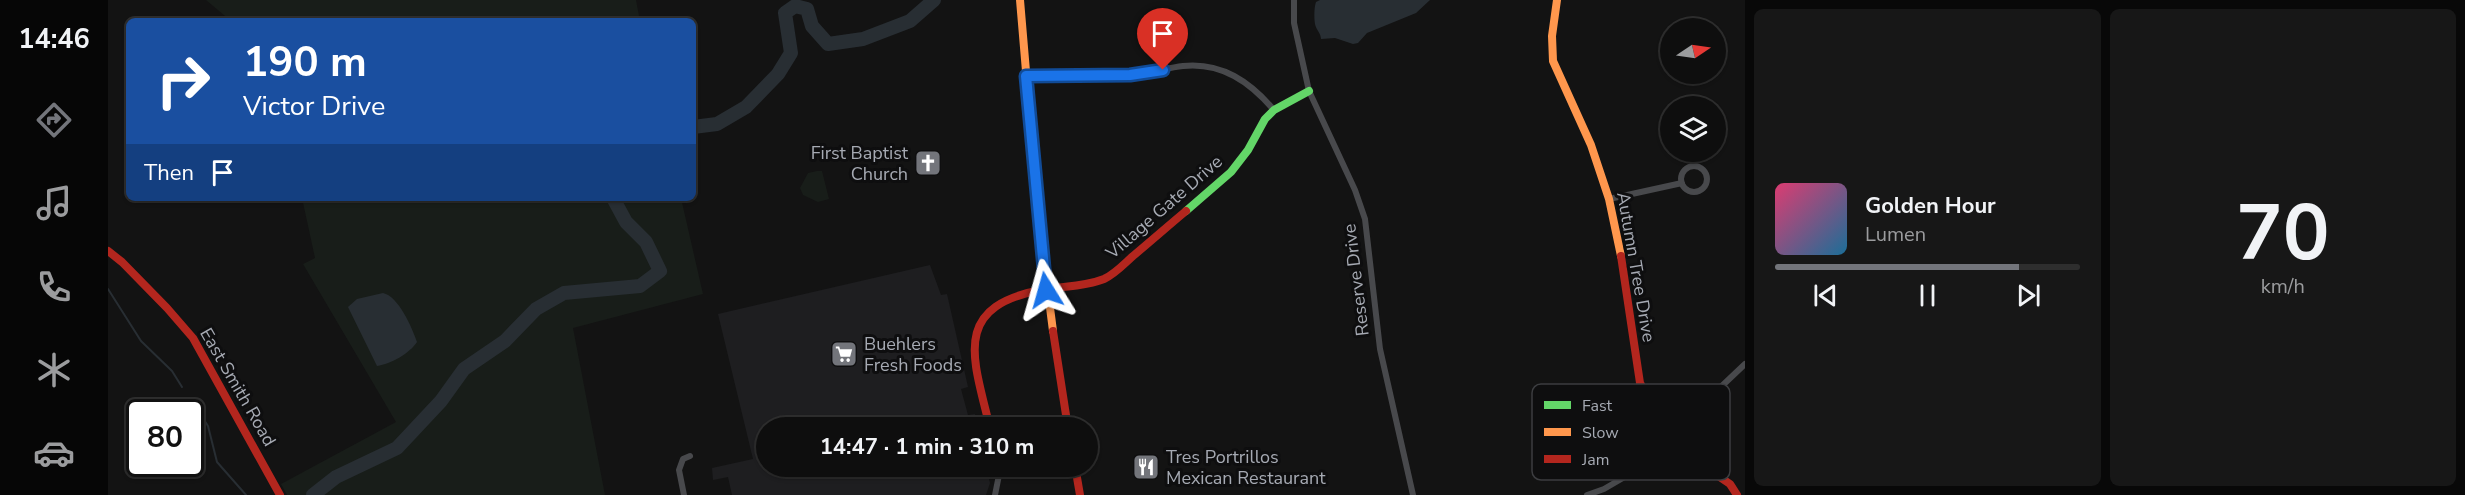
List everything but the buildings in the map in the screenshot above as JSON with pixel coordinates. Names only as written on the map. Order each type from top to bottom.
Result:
[{"type":"main road","points":[[1020,0],[1046,290],[1066,417]]},
{"type":"main road","name":"Autumn Tree Drive","points":[[1557,0],[1552,36],[1553,61],[1591,145],[1609,199],[1619,244],[1641,384]]},
{"type":"main road","name":"Village Gate Drive","points":[[988,417],[973,352],[974,339],[987,310],[999,301],[1014,295],[1088,285],[1119,270],[1231,172],[1248,150],[1265,119],[1274,110],[1309,91]]},
{"type":"main road","name":"East Smith Road","points":[[108,251],[145,285],[193,338],[280,495]]},
{"type":"main road","points":[[1077,477],[1080,495]]},
{"type":"main road","name":"Autumn Tree Drive","points":[[1724,480],[1730,484],[1737,495]]},
{"type":"street","name":"Reserve Drive","points":[[1294,0],[1294,23],[1309,91],[1355,190],[1365,219],[1380,349],[1413,495]]},
{"type":"street","points":[[1026,76],[1130,75],[1182,66],[1209,67],[1243,80],[1274,110]]},
{"type":"street","points":[[1691,166],[1700,167],[1706,173],[1705,185],[1699,190],[1687,189],[1682,183],[1682,175],[1691,166]]},
{"type":"street","points":[[1609,199],[1682,183]]},
{"type":"street","points":[[1724,384],[1745,364]]},
{"type":"street","points":[[684,495],[679,470],[683,459],[690,456]]},
{"type":"street","points":[[995,495],[999,477]]},
{"type":"street","points":[[1587,495],[1619,480]]},
{"type":"shaded area","points":[[206,0],[636,0],[639,18],[227,18]]},
{"type":"shaded area","points":[[1320,0],[1430,0],[1416,13],[1367,33],[1358,43],[1353,44],[1335,38],[1321,39],[1314,16],[1316,2]]},
{"type":"shaded area","points":[[822,171],[829,199],[818,202],[803,195],[800,188],[808,173]]},
{"type":"shaded area","points":[[303,201],[682,201],[703,294],[573,328],[605,495],[287,495],[281,484],[396,422],[303,264],[315,258]]},
{"type":"shaded area","points":[[930,265],[941,295],[947,294],[968,387],[961,389],[968,415],[975,414],[976,417],[756,417],[756,477],[988,477],[990,483],[986,495],[732,495],[728,477],[713,480],[712,468],[753,459],[718,314]]},
{"type":"shaded area","points":[[383,293],[389,295],[399,306],[417,342],[400,357],[377,366],[348,307],[357,299]]},
{"type":"waterway","points":[[696,127],[717,124],[746,107],[778,74],[791,53],[785,13],[795,6],[807,9],[812,26],[828,44],[863,39],[910,21],[934,0]]},
{"type":"waterway","points":[[313,495],[336,477],[397,448],[441,401],[464,369],[505,341],[536,309],[564,293],[640,286],[660,271],[646,242],[626,222],[615,201]]},
{"type":"waterway","points":[[108,289],[141,341],[172,371],[182,387]]},
{"type":"waterway","points":[[190,398],[208,426],[217,462],[246,495]]},
{"type":"traffic: fast","points":[[1186,211],[1231,172],[1248,150],[1265,119],[1274,110],[1309,91]]},
{"type":"traffic: slow","points":[[1020,0],[1038,214],[1053,331]]},
{"type":"traffic: slow","points":[[1557,0],[1552,36],[1553,61],[1591,145],[1609,199],[1621,256]]},
{"type":"traffic: jam","points":[[987,417],[978,380],[975,340],[981,323],[992,309],[1012,298],[1041,290],[1081,285],[1104,279],[1116,272],[1186,211]]},
{"type":"traffic: jam","points":[[108,251],[122,262],[167,308],[193,338],[280,495]]},
{"type":"traffic: jam","points":[[1621,256],[1641,384]]},
{"type":"traffic: jam","points":[[1053,331],[1066,417]]},
{"type":"traffic: jam","points":[[1077,477],[1080,495]]},
{"type":"traffic: jam","points":[[1724,480],[1730,484],[1737,495]]},
{"type":"place","name":"First Baptist Church","points":[[928,163]]},
{"type":"place","name":"Buehlers Fresh Foods","points":[[844,354]]},
{"type":"place","name":"Tres Portrillos Mexican Restaurant","points":[[1146,467]]},
{"type":"route","points":[[1046,290],[1041,256],[1026,76],[1130,75],[1163,70]]}]
